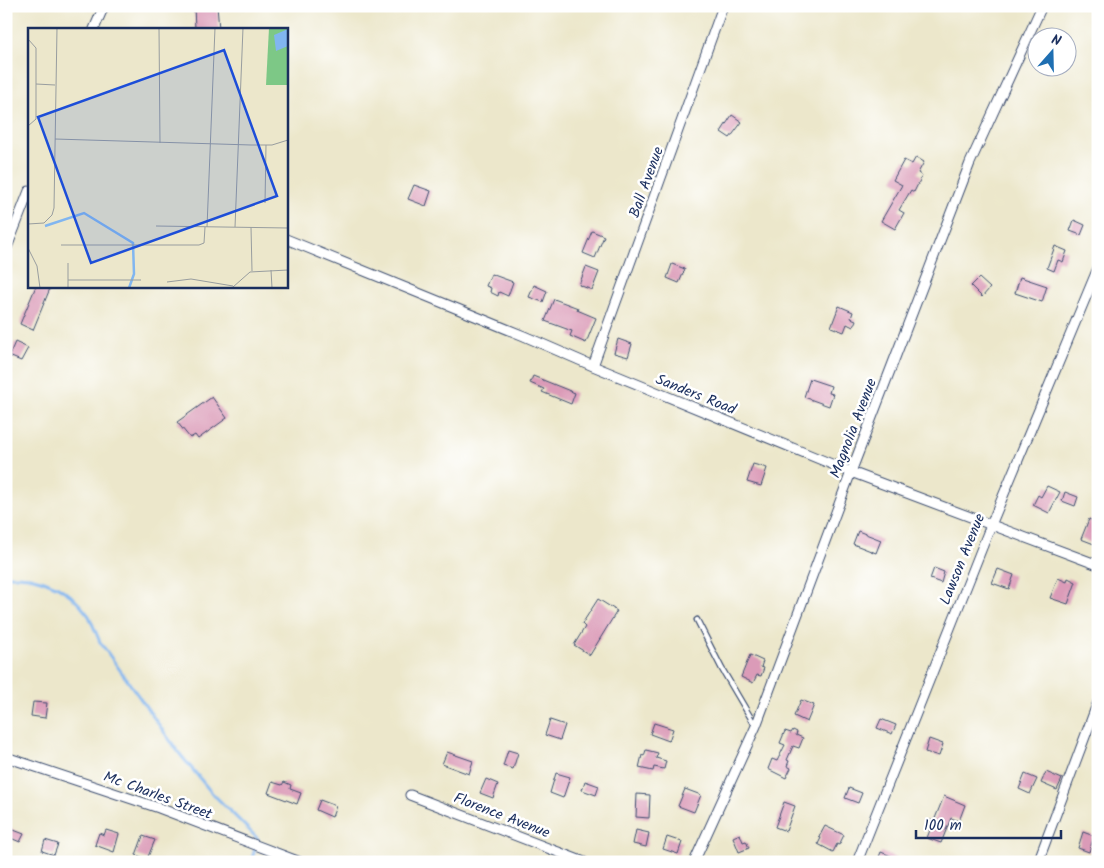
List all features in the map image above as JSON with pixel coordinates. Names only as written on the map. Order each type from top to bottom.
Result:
[{"type":"street","points":[[94,28],[104,6]]},
{"type":"street","name":"Ball Avenue","points":[[593,366],[723,6]]},
{"type":"street","name":"Magnolia Avenue","points":[[694,862],[756,726],[970,163],[1042,6]]},
{"type":"street","points":[[6,250],[28,194]]},
{"type":"street","name":"Sanders Road","points":[[288,240],[851,472],[1098,565]]},
{"type":"street","name":"Lawson Avenue","points":[[857,862],[990,525],[1098,268]]},
{"type":"street","points":[[1038,862],[1098,702]]},
{"type":"street","name":"Mc Charles Street","points":[[6,757],[158,808],[300,862]]},
{"type":"street","name":"Florence Avenue","points":[[410,795],[584,862]]},
{"type":"lane","points":[[696,620],[722,669],[756,726]]},
{"type":"building","points":[[194,6],[217,6],[219,28],[195,28]]},
{"type":"building","points":[[732,115],[742,122],[730,138],[721,132]]},
{"type":"building","points":[[916,157],[924,162],[918,173],[922,176],[914,192],[911,190],[899,210],[904,213],[895,229],[881,221],[902,185],[893,180],[904,160],[912,164]]},
{"type":"building","points":[[414,185],[431,191],[426,206],[408,199]]},
{"type":"building","points":[[1074,220],[1085,225],[1081,235],[1070,231]]},
{"type":"building","points":[[592,231],[604,236],[595,258],[583,253]]},
{"type":"building","points":[[1055,246],[1067,251],[1063,262],[1058,260],[1054,271],[1047,268]]},
{"type":"building","points":[[672,264],[685,269],[679,283],[667,278]]},
{"type":"building","points":[[586,267],[599,272],[592,290],[579,285]]},
{"type":"building","points":[[491,274],[513,282],[508,296],[499,292],[498,296],[490,292],[491,288],[486,286]]},
{"type":"building","points":[[1020,277],[1047,286],[1042,302],[1015,293]]},
{"type":"building","points":[[979,278],[990,288],[982,297],[971,286]]},
{"type":"building","points":[[534,285],[547,291],[543,302],[529,297]]},
{"type":"building","points":[[35,288],[50,288],[33,330],[20,324]]},
{"type":"building","points":[[554,299],[578,308],[577,310],[596,318],[586,343],[570,336],[572,331],[545,321]]},
{"type":"building","points":[[839,306],[853,312],[851,318],[856,320],[853,327],[847,324],[844,332],[831,327]]},
{"type":"building","points":[[618,339],[632,344],[628,357],[614,353]]},
{"type":"building","points":[[15,342],[28,348],[21,361],[9,356]]},
{"type":"building","points":[[533,376],[575,393],[571,404],[542,392],[544,389],[530,383]]},
{"type":"building","points":[[810,379],[831,386],[829,393],[833,394],[829,406],[804,397]]},
{"type":"building","points":[[212,397],[227,418],[198,439],[195,435],[190,438],[177,422]]},
{"type":"building","points":[[753,464],[767,468],[761,486],[747,482]]},
{"type":"building","points":[[1047,486],[1060,492],[1049,513],[1033,505],[1038,495],[1041,497]]},
{"type":"building","points":[[1065,492],[1078,497],[1075,506],[1062,501]]},
{"type":"building","points":[[1089,519],[1098,523],[1098,534],[1094,544],[1081,539]]},
{"type":"building","points":[[858,531],[881,540],[876,553],[853,544]]},
{"type":"building","points":[[934,568],[944,572],[941,583],[930,579]]},
{"type":"building","points":[[998,569],[1014,575],[1009,589],[992,583]]},
{"type":"building","points":[[1058,578],[1067,582],[1068,578],[1076,582],[1068,604],[1050,598]]},
{"type":"building","points":[[598,599],[617,611],[590,655],[574,645],[585,627],[582,624]]},
{"type":"building","points":[[750,655],[763,661],[761,667],[764,668],[761,676],[757,675],[753,683],[741,677]]},
{"type":"building","points":[[801,700],[814,705],[807,722],[794,716]]},
{"type":"building","points":[[33,702],[47,703],[45,718],[31,716]]},
{"type":"building","points":[[881,719],[896,725],[892,734],[877,728]]},
{"type":"building","points":[[550,720],[565,725],[560,740],[545,735]]},
{"type":"building","points":[[654,723],[673,729],[669,741],[650,734]]},
{"type":"building","points":[[793,730],[797,732],[796,735],[803,738],[799,748],[793,746],[787,760],[789,761],[787,766],[791,768],[786,778],[768,769],[772,759],[777,761],[785,745],[780,743],[785,731],[791,733]]},
{"type":"building","points":[[929,739],[943,744],[939,756],[925,752]]},
{"type":"building","points":[[508,750],[518,753],[513,769],[503,766]]},
{"type":"building","points":[[646,750],[658,753],[656,758],[666,761],[664,769],[654,767],[653,771],[639,768],[642,755],[644,756]]},
{"type":"building","points":[[447,752],[473,761],[469,774],[442,764]]},
{"type":"building","points":[[1046,772],[1062,779],[1057,790],[1041,783]]},
{"type":"building","points":[[556,773],[570,777],[563,798],[550,793]]},
{"type":"building","points":[[1025,774],[1037,779],[1030,794],[1019,789]]},
{"type":"building","points":[[486,779],[498,784],[493,798],[480,793]]},
{"type":"building","points":[[585,781],[599,786],[596,795],[582,790]]},
{"type":"building","points":[[272,782],[282,785],[284,782],[291,785],[290,789],[301,793],[297,804],[268,793]]},
{"type":"building","points":[[849,788],[862,793],[858,803],[845,798]]},
{"type":"building","points":[[685,789],[701,795],[694,812],[678,806]]},
{"type":"building","points":[[637,794],[650,795],[649,818],[636,817]]},
{"type":"building","points":[[944,796],[965,805],[959,821],[951,818],[941,843],[927,838],[930,830],[927,829],[930,820],[934,821]]},
{"type":"building","points":[[320,800],[336,806],[332,817],[316,810]]},
{"type":"building","points":[[784,802],[795,806],[786,831],[775,827]]},
{"type":"building","points":[[825,826],[844,835],[833,852],[818,844],[821,838],[819,837]]},
{"type":"building","points":[[6,827],[24,834],[20,842],[6,836]]},
{"type":"building","points":[[106,830],[119,834],[114,852],[95,845],[99,833],[104,835]]},
{"type":"building","points":[[636,830],[649,833],[646,847],[633,844]]},
{"type":"building","points":[[1083,832],[1094,836],[1089,852],[1078,848]]},
{"type":"building","points":[[740,834],[743,842],[746,841],[749,848],[739,852],[733,837]]},
{"type":"building","points":[[143,836],[155,840],[147,859],[136,855]]},
{"type":"building","points":[[667,837],[682,842],[678,854],[663,849]]},
{"type":"building","points":[[45,840],[58,844],[54,855],[42,851]]},
{"type":"building","points":[[881,852],[903,861],[903,862],[877,862]]},
{"type":"waterway","points":[[6,576],[30,577],[44,581],[58,587],[80,605],[89,616],[100,642],[179,753],[211,792],[258,839],[251,862]]}]
